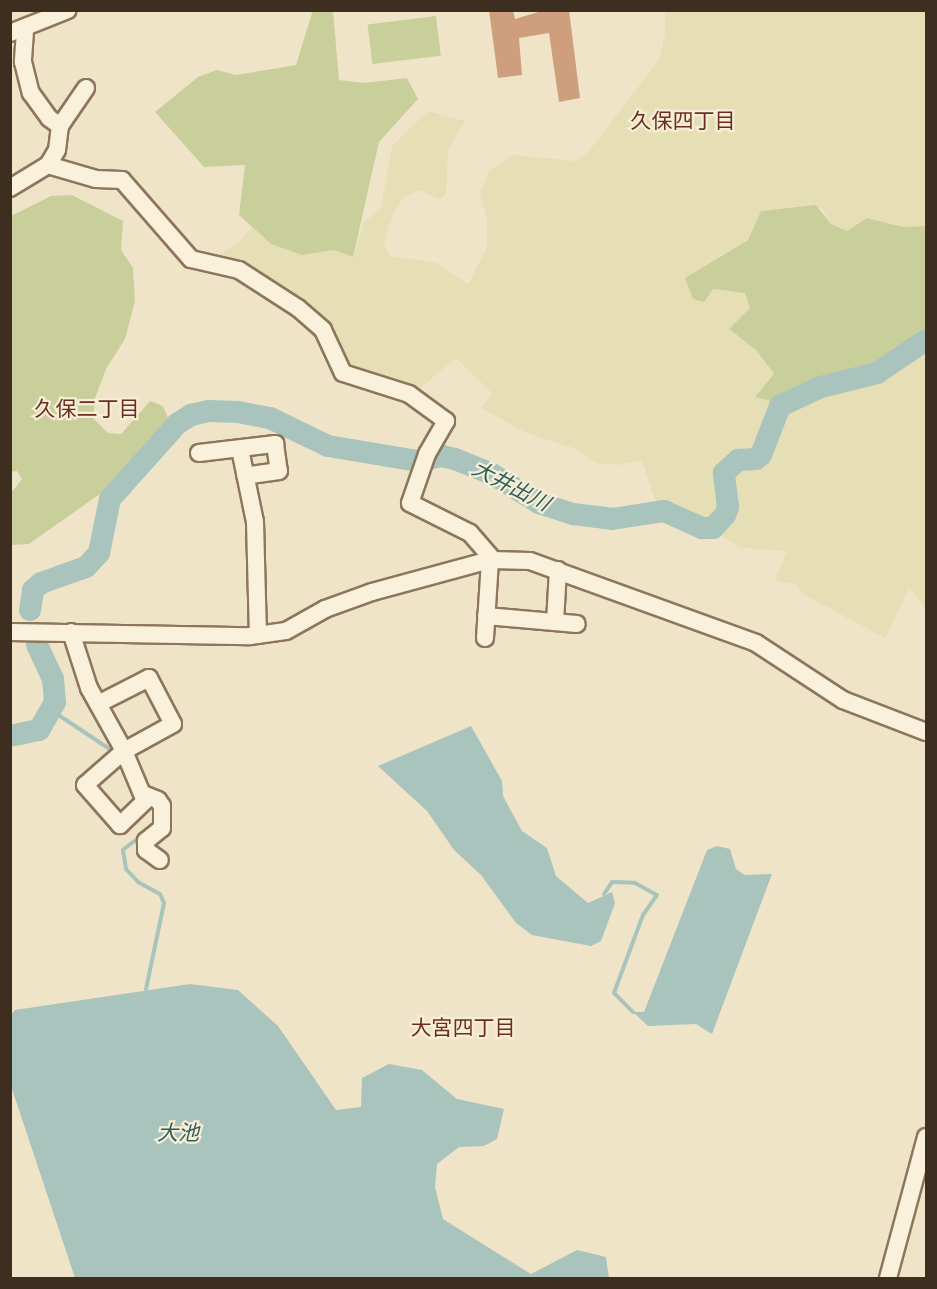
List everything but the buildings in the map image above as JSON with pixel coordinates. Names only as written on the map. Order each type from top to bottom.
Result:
[{"type":"street","points":[[60,126],[43,111],[31,93],[23,63],[22,25],[68,10]]},
{"type":"street","points":[[10,188],[48,165],[57,150],[60,126],[86,87]]},
{"type":"street","points":[[48,165],[96,178],[122,180],[191,258],[240,270],[298,308],[323,330],[343,373],[409,394],[446,421],[425,461],[410,503],[470,533],[491,560],[485,638]]},
{"type":"street","points":[[199,453],[275,444],[279,471],[245,476]]},
{"type":"street","points":[[240,448],[255,522],[258,635]]},
{"type":"street","points":[[10,632],[258,635],[286,631],[326,609],[372,592],[491,560],[530,561],[756,643],[843,700],[927,732]]},
{"type":"street","points":[[555,622],[558,570]]},
{"type":"street","points":[[486,616],[577,624]]},
{"type":"street","points":[[71,632],[98,704],[124,751],[145,801],[120,825],[85,784],[124,751],[173,724],[149,678],[98,704]]},
{"type":"street","points":[[143,794],[158,800],[162,806],[162,828],[146,841],[146,850],[160,860]]},
{"type":"street","points":[[888,1278],[927,1137]]},
{"type":"shaded area","points":[[665,11],[926,11],[926,226],[903,227],[888,222],[848,231],[831,224],[822,208],[761,211],[748,240],[718,257],[704,301],[712,289],[745,292],[750,308],[729,329],[756,350],[774,375],[770,401],[815,380],[875,369],[926,333],[926,609],[909,588],[885,638],[803,594],[797,585],[775,580],[787,551],[741,548],[701,523],[657,506],[642,460],[618,465],[596,463],[577,449],[526,433],[481,408],[493,394],[456,358],[414,393],[386,378],[350,370],[327,327],[215,257],[237,244],[252,227],[271,244],[302,255],[334,250],[353,257],[364,222],[381,208],[392,146],[428,111],[465,121],[448,150],[446,194],[440,199],[419,190],[404,197],[392,215],[384,244],[390,256],[436,263],[468,284],[487,248],[487,219],[480,194],[488,172],[512,155],[575,161],[589,151],[659,60],[665,34]]},
{"type":"green space","points":[[313,10],[333,11],[339,80],[364,83],[407,78],[418,99],[379,142],[353,257],[334,250],[302,255],[271,244],[239,215],[245,165],[204,167],[155,112],[198,77],[217,70],[236,75],[296,65]]},
{"type":"green space","points":[[436,16],[441,56],[372,64],[368,24]]},
{"type":"green space","points":[[72,195],[123,221],[121,250],[133,268],[135,301],[125,339],[106,369],[95,398],[93,418],[108,433],[121,434],[150,401],[163,406],[168,418],[104,491],[29,544],[11,545],[11,493],[22,479],[17,471],[10,472],[11,216],[51,196]]},
{"type":"green space","points":[[816,205],[831,224],[847,231],[867,218],[903,227],[926,226],[926,333],[875,369],[815,380],[770,401],[755,397],[774,374],[756,350],[729,329],[750,308],[745,293],[713,289],[704,302],[693,299],[685,278],[748,240],[761,211]]},
{"type":"water","points":[[471,726],[502,781],[503,796],[522,831],[547,848],[556,876],[588,903],[612,892],[615,903],[601,941],[591,946],[532,935],[516,923],[481,875],[454,850],[427,811],[378,766]]},
{"type":"water","points":[[717,846],[730,849],[736,869],[745,875],[772,874],[712,1034],[696,1024],[648,1026],[633,1012],[644,1012],[707,850]]},
{"type":"water","name":"大池","points":[[190,984],[238,990],[278,1026],[336,1110],[361,1107],[362,1078],[389,1064],[422,1070],[457,1099],[504,1109],[497,1139],[484,1146],[459,1147],[437,1164],[435,1187],[443,1219],[531,1274],[577,1250],[606,1257],[609,1278],[75,1278],[11,1086],[11,1015],[15,1010]]},
{"type":"waterway","name":"大井出川","points":[[30,610],[33,590],[41,583],[86,567],[99,553],[110,499],[177,424],[191,415],[208,411],[238,412],[270,418],[328,446],[418,461],[442,456],[455,459],[492,474],[539,503],[573,514],[612,519],[664,511],[702,528],[713,528],[725,515],[728,507],[724,473],[738,460],[756,459],[761,455],[780,406],[821,387],[877,373],[926,340]]},
{"type":"waterway","name":"大井出川","points":[[10,736],[39,730],[55,702],[53,679],[37,645]]},
{"type":"waterway","points":[[51,710],[108,748]]},
{"type":"waterway","points":[[142,835],[123,850],[126,869],[138,882],[160,894],[164,903],[146,989]]},
{"type":"waterway","points":[[604,894],[612,882],[635,883],[657,895],[643,915],[614,993],[633,1012]]},
{"type":"district","name":"久保四丁目","points":[[683,121]]},
{"type":"district","name":"久保二丁目","points":[[87,409]]},
{"type":"district","name":"大宮四丁目","points":[[463,1028]]}]
